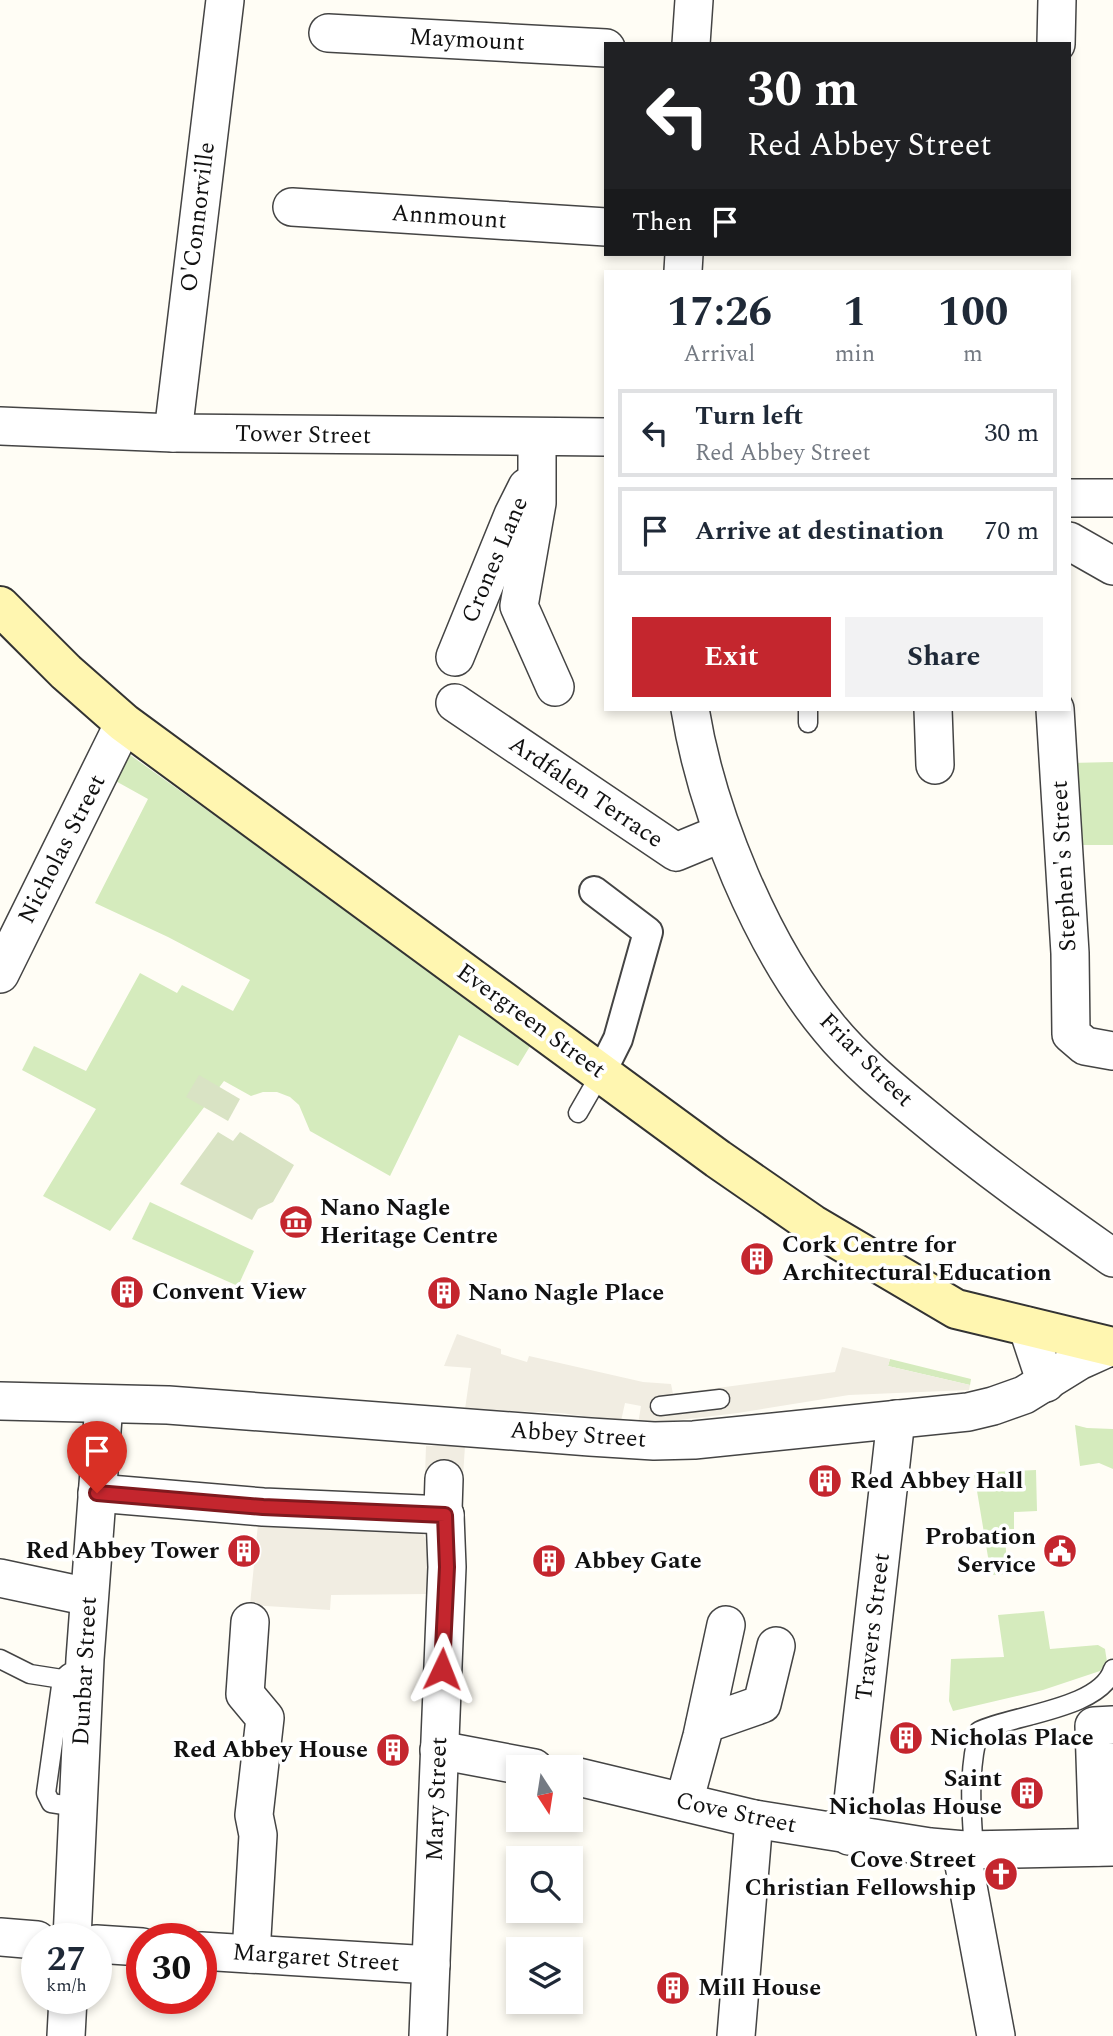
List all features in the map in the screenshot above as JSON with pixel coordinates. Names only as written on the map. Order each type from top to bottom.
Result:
[{"type":"main road","name":"Evergreen Street","points":[[0,606],[66,672],[124,723],[601,1073],[812,1224],[956,1309],[1111,1347]]},
{"type":"street","name":"O'Connorville","points":[[173,433],[225,0]]},
{"type":"street","points":[[691,42],[694,0]]},
{"type":"street","points":[[1056,42],[1057,0]]},
{"type":"street","name":"Maymount","points":[[328,33],[604,48]]},
{"type":"street","name":"Annmount","points":[[292,207],[604,227]]},
{"type":"street","name":"Tower Street","points":[[0,426],[538,451],[604,437]]},
{"type":"street","points":[[538,451],[537,503],[519,606],[555,687]]},
{"type":"street","name":"Crones Lane","points":[[455,657],[538,451]]},
{"type":"street","points":[[1071,498],[1113,498]]},
{"type":"street","points":[[1071,542],[1113,566]]},
{"type":"street","name":"Ardfalen Terrace","points":[[455,703],[676,852],[722,833]]},
{"type":"street","name":"Friar Street","points":[[690,711],[722,833],[772,943],[830,1030],[886,1084],[982,1165],[1113,1258]]},
{"type":"street","points":[[933,711],[934,765]]},
{"type":"street","name":"Stephen's Street","points":[[1055,711],[1070,953],[1071,1034],[1084,1046],[1113,1051]]},
{"type":"street","name":"Nicholas Street","points":[[0,974],[124,723]]},
{"type":"street","points":[[594,891],[648,932],[618,1039],[601,1073]]},
{"type":"street","points":[[1027,1326],[1046,1383]]},
{"type":"street","name":"Abbey Street","points":[[0,1401],[168,1405],[654,1441],[722,1411],[896,1419],[942,1416],[993,1406],[1024,1395],[1079,1361],[1111,1347]]},
{"type":"street","name":"Dunbar Street","points":[[73,1923],[77,1807],[73,1669],[89,1597],[104,1404]]},
{"type":"street","name":"Travers Street","points":[[849,1836],[896,1419]]},
{"type":"street","name":"Mary Street","points":[[428,2036],[447,1567],[444,1479]]},
{"type":"street","points":[[97,1493],[263,1507],[445,1515]]},
{"type":"street","points":[[0,1578],[89,1597]]},
{"type":"street","points":[[250,1622],[245,1694],[265,1718],[254,1815],[258,1835],[251,1954]]},
{"type":"street","points":[[684,1802],[705,1724],[726,1625]]},
{"type":"street","points":[[705,1724],[762,1704],[776,1646]]},
{"type":"street","points":[[1105,1847],[1094,1726],[1113,1725]]},
{"type":"street","points":[[439,1750],[506,1763]]},
{"type":"street","name":"Cove Street","points":[[583,1778],[754,1819],[849,1836],[969,1850],[1105,1847]]},
{"type":"street","points":[[736,2036],[754,1819]]},
{"type":"street","points":[[969,1850],[964,1865],[996,2036]]},
{"type":"street","points":[[0,1937],[21,1939]]},
{"type":"street","name":"Margaret Street","points":[[217,1952],[430,1965]]},
{"type":"street","points":[[66,2036],[67,2014]]},
{"type":"lane","points":[[578,1113],[601,1073]]},
{"type":"lane","points":[[660,1406],[722,1411]]},
{"type":"lane","points":[[0,1660],[30,1674],[73,1669]]},
{"type":"lane","points":[[969,1850],[975,1744],[979,1731],[993,1724],[1065,1705],[1092,1693],[1109,1679],[1113,1669]]},
{"type":"green space","points":[[126,752],[532,1043],[518,1066],[459,1035],[390,1176],[310,1131],[299,1105],[290,1097],[277,1092],[263,1092],[251,1096],[224,1081],[110,1231],[43,1196],[96,1109],[22,1070],[34,1046],[86,1071],[140,973],[177,993],[182,985],[233,1011],[250,980],[95,903],[148,799],[112,779]]},
{"type":"green space","points":[[1113,762],[1113,845],[1078,845],[1070,763]]},
{"type":"green space","points":[[199,1075],[240,1099],[228,1121],[186,1097]]},
{"type":"green space","points":[[218,1132],[233,1141],[240,1132],[294,1165],[273,1202],[258,1209],[252,1220],[180,1184]]},
{"type":"green space","points":[[150,1202],[254,1251],[238,1286],[132,1239]]},
{"type":"green space","points":[[890,1359],[971,1379],[970,1385],[888,1366]]},
{"type":"green space","points":[[1075,1425],[1113,1429],[1113,1469],[1099,1463],[1080,1466]]},
{"type":"green space","points":[[1036,1470],[1037,1511],[1014,1512],[1014,1529],[1005,1529],[1007,1574],[991,1575],[974,1473]]},
{"type":"green space","points":[[1044,1611],[1050,1649],[1098,1645],[1105,1649],[1107,1662],[1100,1671],[1043,1690],[953,1711],[949,1701],[951,1659],[1004,1657],[998,1615]]},
{"type":"shaded area","points":[[457,1334],[501,1349],[501,1354],[527,1362],[529,1356],[643,1382],[671,1384],[673,1394],[835,1372],[842,1347],[890,1359],[888,1366],[970,1385],[969,1390],[849,1395],[738,1413],[645,1424],[638,1424],[641,1406],[625,1403],[621,1421],[561,1413],[465,1409],[471,1368],[444,1366]]},
{"type":"shaded area","points":[[426,1446],[465,1446],[463,1476],[425,1475]]},
{"type":"shaded area","points":[[258,1524],[420,1528],[428,1544],[427,1594],[331,1595],[330,1610],[250,1605]]},
{"type":"place","name":"Nano Nagle Heritage Centre","points":[[296,1222]]},
{"type":"place","name":"Cork Centre for Architectural Education","points":[[757,1259]]},
{"type":"place","name":"Convent View","points":[[127,1292]]},
{"type":"place","name":"Nano Nagle Place","points":[[444,1293]]},
{"type":"place","name":"Red Abbey Hall","points":[[825,1481]]},
{"type":"place","name":"Red Abbey Tower","points":[[244,1551]]},
{"type":"place","name":"Probation Service","points":[[1060,1551]]},
{"type":"place","name":"Abbey Gate","points":[[549,1561]]},
{"type":"place","name":"Nicholas Place","points":[[906,1738]]},
{"type":"place","name":"Red Abbey House","points":[[393,1750]]},
{"type":"place","name":"Saint Nicholas House","points":[[1027,1793]]},
{"type":"place","name":"Cove Street Christian Fellowship","points":[[1001,1874]]},
{"type":"place","name":"Mill House","points":[[673,1988]]},
{"type":"route","points":[[97,1493],[263,1507],[445,1515],[447,1567],[442,1669]]}]
